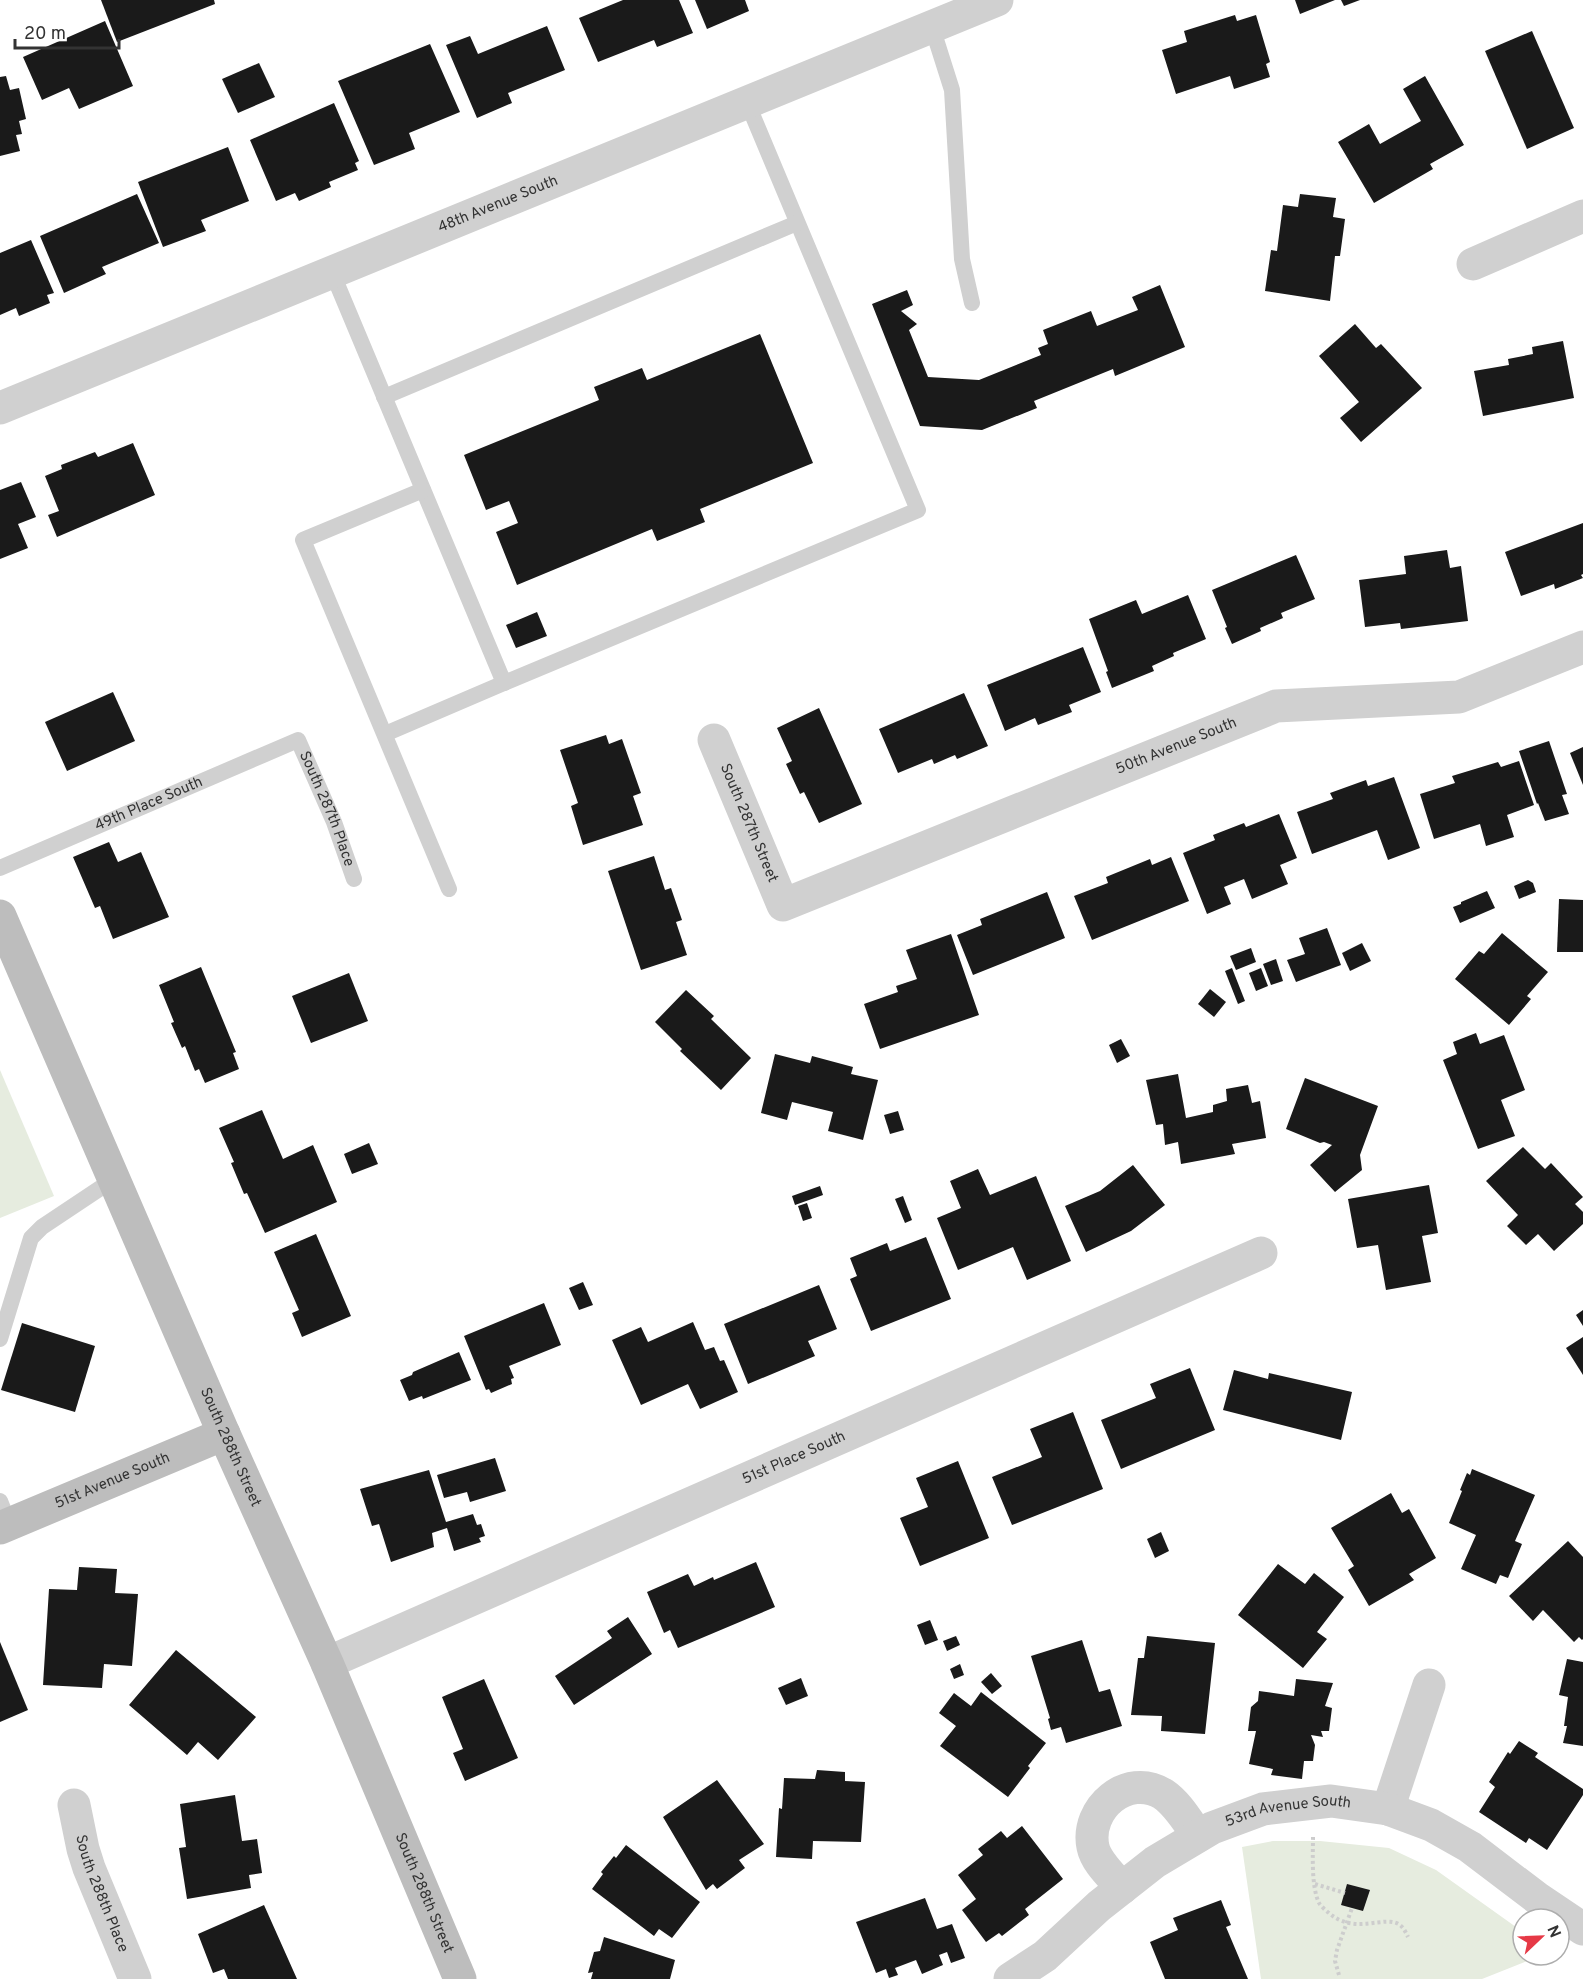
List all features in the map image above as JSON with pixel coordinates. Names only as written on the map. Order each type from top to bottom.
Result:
[{"type":"main road","name":"South 288th Street","points":[[0,916],[224,1434],[327,1663],[460,1979]]},
{"type":"main road","name":"51st Avenue South","points":[[3,1518],[224,1434]]},
{"type":"street","name":"48th Avenue South","points":[[0,408],[997,0]]},
{"type":"street","points":[[1473,264],[1583,216]]},
{"type":"street","name":"50th Avenue South","points":[[783,904],[1276,706],[1459,697],[1583,647]]},
{"type":"street","name":"South 287th Street","points":[[714,740],[783,904]]},
{"type":"street","name":"51st Place South","points":[[327,1663],[1261,1253]]},
{"type":"street","points":[[1388,1809],[1429,1685]]},
{"type":"street","points":[[1122,1888],[1102,1865],[1094,1849],[1092,1830],[1098,1813],[1109,1798],[1125,1790],[1144,1788],[1161,1794],[1176,1805],[1198,1836]]},
{"type":"street","name":"53rd Avenue South","points":[[1010,1979],[1045,1956],[1099,1906],[1155,1862],[1212,1828],[1263,1809],[1331,1801],[1388,1809],[1431,1824],[1470,1847],[1537,1898],[1583,1929]]},
{"type":"street","name":"South 288th Place","points":[[74,1805],[89,1868],[135,1979]]},
{"type":"lane","points":[[932,27],[952,90],[962,259],[972,303]]},
{"type":"lane","points":[[385,734],[918,510],[747,102]]},
{"type":"lane","points":[[384,397],[798,223]]},
{"type":"lane","points":[[332,272],[504,683]]},
{"type":"lane","points":[[423,490],[303,540],[449,888]]},
{"type":"lane","name":"49th Place South","points":[[0,868],[298,740]]},
{"type":"lane","name":"South 287th Place","points":[[298,740],[334,822],[354,879]]},
{"type":"lane","points":[[0,1339],[31,1238],[42,1227],[114,1179]]},
{"type":"path","points":[[1312,1803],[1315,1884],[1319,1904],[1332,1915],[1347,1923],[1356,1925],[1392,1922],[1399,1924],[1408,1936]]},
{"type":"path","points":[[1315,1884],[1345,1893]]},
{"type":"path","points":[[1339,1975],[1335,1961],[1337,1950],[1352,1908]]},
{"type":"shaded area","points":[[0,1070],[54,1196],[0,1218]]},
{"type":"shaded area","points":[[1273,1841],[1320,1841],[1389,1848],[1436,1870],[1511,1923],[1512,1967],[1482,1979],[1261,1979],[1242,1847]]},
{"type":"building","points":[[101,0],[214,0],[215,4],[117,42]]},
{"type":"building","points":[[623,0],[679,0],[693,33],[657,47],[654,40],[598,62],[579,18]]},
{"type":"building","points":[[695,0],[745,0],[749,11],[707,29]]},
{"type":"building","points":[[1295,0],[1335,0],[1300,14]]},
{"type":"building","points":[[1341,0],[1360,0],[1344,6]]},
{"type":"building","points":[[1235,15],[1237,21],[1256,15],[1270,62],[1266,64],[1270,77],[1234,89],[1230,76],[1176,94],[1162,50],[1187,42],[1184,31]]},
{"type":"building","points":[[105,21],[133,86],[79,109],[69,88],[42,100],[23,57]]},
{"type":"building","points":[[547,26],[565,70],[508,93],[512,103],[477,118],[446,45],[470,36],[478,54]]},
{"type":"building","points":[[1532,31],[1574,128],[1527,149],[1485,51]]},
{"type":"building","points":[[430,44],[460,112],[409,133],[415,149],[374,165],[338,81]]},
{"type":"building","points":[[259,63],[275,97],[238,113],[222,79]]},
{"type":"building","points":[[6,76],[10,90],[19,88],[26,119],[19,121],[22,134],[16,135],[20,151],[0,156],[0,77]]},
{"type":"building","points":[[1425,76],[1464,145],[1430,164],[1433,169],[1374,203],[1338,142],[1369,124],[1380,144],[1421,121],[1403,89]]},
{"type":"building","points":[[334,103],[359,161],[355,163],[358,170],[329,182],[331,187],[299,201],[295,193],[276,201],[250,140]]},
{"type":"building","points":[[228,147],[249,201],[201,220],[206,231],[163,247],[138,182]]},
{"type":"building","points":[[137,194],[159,243],[102,267],[106,274],[64,293],[40,236]]},
{"type":"building","points":[[1300,194],[1336,198],[1333,217],[1345,219],[1340,256],[1335,256],[1330,301],[1265,291],[1271,250],[1277,251],[1283,205],[1298,207]]},
{"type":"building","points":[[31,240],[54,293],[47,295],[50,303],[19,316],[16,308],[0,315],[0,253]]},
{"type":"building","points":[[1160,285],[1185,347],[1115,376],[1113,369],[1034,401],[1037,408],[982,430],[920,426],[872,304],[907,290],[913,305],[901,311],[917,324],[909,330],[928,377],[979,380],[1041,355],[1038,348],[1048,344],[1043,330],[1091,311],[1097,326],[1138,310],[1132,297]]},
{"type":"building","points":[[1355,324],[1376,348],[1381,344],[1422,388],[1361,442],[1340,418],[1359,402],[1319,356]]},
{"type":"building","points":[[760,334],[813,463],[700,509],[705,522],[657,541],[652,529],[517,585],[496,532],[518,523],[509,501],[486,510],[464,455],[599,400],[594,387],[642,368],[647,380]]},
{"type":"building","points":[[1563,341],[1574,398],[1483,416],[1474,371],[1509,365],[1508,359],[1533,354],[1532,347]]},
{"type":"building","points":[[133,443],[155,495],[57,537],[48,515],[59,511],[45,476],[62,469],[61,465],[95,452],[98,457]]},
{"type":"building","points":[[21,482],[36,517],[18,524],[28,548],[0,559],[0,490]]},
{"type":"building","points":[[1583,523],[1583,574],[1581,575],[1583,578],[1555,589],[1554,584],[1521,596],[1505,552]]},
{"type":"building","points":[[1447,550],[1450,568],[1461,566],[1468,621],[1401,629],[1400,623],[1365,627],[1359,580],[1406,574],[1404,556]]},
{"type":"building","points":[[1296,555],[1315,599],[1281,613],[1283,618],[1232,644],[1212,590]]},
{"type":"building","points":[[1188,595],[1206,639],[1173,653],[1174,656],[1152,666],[1154,671],[1112,688],[1089,619],[1136,600],[1142,614]]},
{"type":"building","points":[[537,612],[547,636],[516,648],[506,625]]},
{"type":"building","points":[[1083,647],[1101,692],[1069,705],[1072,712],[1038,725],[1035,718],[1005,731],[987,685]]},
{"type":"building","points":[[113,692],[135,741],[67,771],[45,722]]},
{"type":"building","points":[[964,693],[988,746],[957,759],[955,755],[934,764],[932,759],[898,773],[879,729]]},
{"type":"building","points":[[819,708],[862,804],[819,823],[804,792],[800,794],[786,764],[792,761],[777,728]]},
{"type":"building","points":[[606,735],[609,744],[622,739],[641,793],[633,796],[643,825],[583,845],[571,806],[578,803],[560,750]]},
{"type":"building","points":[[1549,741],[1567,794],[1562,795],[1569,814],[1545,821],[1519,751]]},
{"type":"building","points":[[1583,747],[1583,785],[1570,753]]},
{"type":"building","points":[[1519,761],[1534,805],[1507,815],[1514,837],[1486,846],[1480,824],[1434,839],[1420,794],[1455,783],[1452,776],[1498,762],[1501,767]]},
{"type":"building","points":[[1394,777],[1420,848],[1388,860],[1377,830],[1312,854],[1297,812],[1333,799],[1330,793],[1366,780],[1368,786]]},
{"type":"building","points":[[1279,814],[1297,858],[1280,865],[1288,884],[1252,899],[1244,879],[1224,887],[1231,904],[1207,914],[1183,853],[1215,840],[1213,835],[1244,823],[1246,827]]},
{"type":"building","points":[[109,842],[118,862],[141,852],[169,917],[113,939],[100,906],[95,908],[73,857]]},
{"type":"building","points":[[654,856],[665,890],[671,888],[682,920],[676,922],[687,955],[641,970],[608,871]]},
{"type":"building","points":[[1171,857],[1189,901],[1092,940],[1074,896],[1108,883],[1106,877],[1150,859],[1152,865]]},
{"type":"building","points":[[1528,880],[1533,883],[1536,892],[1519,899],[1514,886]]},
{"type":"building","points":[[1487,891],[1495,908],[1460,923],[1453,907]]},
{"type":"building","points":[[1047,892],[1065,938],[973,975],[957,935],[982,925],[980,919]]},
{"type":"building","points":[[1559,899],[1583,900],[1583,952],[1557,952]]},
{"type":"building","points":[[1327,928],[1341,965],[1296,982],[1287,960],[1305,954],[1299,938]]},
{"type":"building","points":[[1502,933],[1548,972],[1527,996],[1531,999],[1509,1025],[1455,979],[1479,951],[1484,954]]},
{"type":"building","points":[[951,934],[979,1015],[880,1049],[864,1004],[898,992],[896,986],[917,979],[906,950]]},
{"type":"building","points":[[1362,943],[1371,961],[1350,971],[1342,953]]},
{"type":"building","points":[[1251,948],[1256,962],[1236,970],[1230,956]]},
{"type":"building","points":[[1276,959],[1283,981],[1271,985],[1263,964]]},
{"type":"building","points":[[201,967],[236,1052],[233,1053],[239,1069],[205,1083],[199,1069],[195,1071],[185,1046],[182,1048],[159,985]]},
{"type":"building","points":[[1232,968],[1245,1001],[1238,1004],[1225,971]]},
{"type":"building","points":[[1261,968],[1268,986],[1256,991],[1249,973]]},
{"type":"building","points":[[349,973],[368,1021],[311,1043],[292,996]]},
{"type":"building","points":[[1210,989],[1226,1002],[1214,1017],[1198,1004]]},
{"type":"building","points":[[686,990],[714,1016],[711,1019],[751,1058],[721,1090],[680,1051],[682,1049],[655,1022]]},
{"type":"building","points":[[1476,1033],[1480,1044],[1504,1035],[1525,1090],[1501,1100],[1515,1136],[1478,1149],[1443,1060],[1457,1054],[1453,1042]]},
{"type":"building","points":[[1121,1039],[1130,1056],[1117,1063],[1109,1045]]},
{"type":"building","points":[[775,1054],[810,1063],[812,1056],[853,1067],[851,1074],[878,1080],[863,1140],[828,1131],[833,1112],[792,1102],[787,1120],[761,1113]]},
{"type":"building","points":[[1178,1074],[1186,1118],[1213,1112],[1213,1105],[1227,1101],[1226,1089],[1248,1085],[1252,1103],[1260,1101],[1266,1138],[1232,1144],[1235,1154],[1181,1164],[1178,1142],[1165,1145],[1163,1124],[1156,1125],[1146,1080]]},
{"type":"building","points":[[1305,1078],[1378,1106],[1360,1155],[1362,1170],[1335,1192],[1310,1165],[1332,1145],[1320,1143],[1286,1129]]},
{"type":"building","points":[[262,1110],[283,1159],[313,1145],[337,1202],[265,1233],[247,1193],[244,1194],[231,1163],[234,1162],[219,1128]]},
{"type":"building","points":[[898,1111],[904,1130],[890,1134],[884,1115]]},
{"type":"building","points":[[369,1143],[378,1164],[352,1174],[344,1154]]},
{"type":"building","points":[[1523,1147],[1545,1169],[1551,1163],[1583,1197],[1575,1204],[1583,1212],[1583,1224],[1554,1251],[1538,1234],[1526,1245],[1507,1226],[1518,1215],[1486,1181]]},
{"type":"building","points":[[1133,1165],[1165,1205],[1131,1231],[1086,1252],[1065,1206],[1100,1191]]},
{"type":"building","points":[[978,1169],[990,1195],[1036,1176],[1071,1261],[1027,1280],[1013,1247],[958,1270],[937,1218],[961,1208],[950,1181]]},
{"type":"building","points":[[1429,1185],[1438,1233],[1422,1236],[1431,1282],[1386,1290],[1378,1245],[1357,1248],[1348,1199]]},
{"type":"building","points":[[820,1186],[823,1195],[795,1205],[792,1196]]},
{"type":"building","points":[[903,1196],[912,1220],[905,1223],[895,1199]]},
{"type":"building","points":[[807,1203],[812,1218],[803,1221],[798,1206]]},
{"type":"building","points":[[316,1234],[351,1316],[302,1337],[292,1313],[299,1310],[274,1252]]},
{"type":"building","points":[[926,1237],[951,1299],[871,1331],[850,1279],[857,1276],[850,1258],[887,1243],[890,1251]]},
{"type":"building","points":[[583,1282],[593,1305],[579,1310],[569,1288]]},
{"type":"building","points":[[819,1285],[837,1329],[808,1341],[815,1356],[748,1384],[724,1324]]},
{"type":"building","points":[[544,1303],[561,1345],[509,1366],[514,1378],[511,1379],[512,1384],[491,1393],[489,1389],[486,1390],[464,1336]]},
{"type":"building","points":[[1583,1310],[1583,1326],[1576,1315]]},
{"type":"building","points":[[693,1322],[705,1350],[714,1347],[720,1361],[724,1360],[738,1392],[700,1409],[688,1384],[641,1405],[612,1340],[641,1327],[648,1342]]},
{"type":"building","points":[[22,1323],[95,1346],[75,1412],[1,1390]]},
{"type":"building","points":[[1583,1337],[1583,1375],[1566,1348]]},
{"type":"building","points":[[459,1352],[471,1380],[423,1399],[422,1396],[409,1401],[400,1380]]},
{"type":"building","points":[[1190,1368],[1215,1430],[1121,1469],[1101,1420],[1156,1398],[1150,1384]]},
{"type":"building","points":[[1234,1370],[1268,1379],[1269,1373],[1352,1392],[1341,1440],[1223,1410]]},
{"type":"building","points":[[1073,1412],[1103,1489],[1012,1525],[992,1477],[1042,1457],[1030,1429]]},
{"type":"building","points":[[495,1458],[506,1491],[470,1502],[467,1492],[444,1498],[437,1475]]},
{"type":"building","points":[[958,1461],[989,1538],[920,1566],[900,1518],[928,1507],[916,1478]]},
{"type":"building","points":[[1472,1469],[1535,1495],[1515,1541],[1522,1544],[1508,1578],[1500,1575],[1496,1584],[1461,1569],[1476,1535],[1449,1523],[1467,1473],[1470,1475]]},
{"type":"building","points":[[429,1470],[446,1522],[473,1514],[477,1525],[481,1524],[485,1536],[479,1538],[481,1542],[454,1551],[447,1528],[432,1533],[434,1547],[391,1562],[379,1524],[372,1526],[360,1489]]},
{"type":"building","points":[[1391,1493],[1402,1513],[1409,1509],[1436,1558],[1409,1574],[1414,1580],[1369,1606],[1348,1570],[1354,1566],[1331,1528]]},
{"type":"building","points":[[1161,1532],[1169,1551],[1155,1558],[1147,1539]]},
{"type":"building","points":[[1568,1541],[1583,1557],[1583,1639],[1579,1637],[1574,1642],[1543,1610],[1533,1621],[1509,1596]]},
{"type":"building","points":[[756,1562],[775,1607],[678,1648],[670,1630],[664,1633],[647,1592],[688,1574],[694,1586]]},
{"type":"building","points":[[1278,1564],[1305,1584],[1314,1573],[1344,1597],[1317,1632],[1327,1639],[1303,1668],[1238,1615]]},
{"type":"building","points":[[79,1567],[117,1569],[115,1593],[138,1594],[132,1666],[104,1664],[102,1688],[43,1685],[49,1589],[77,1590]]},
{"type":"building","points":[[628,1617],[652,1654],[574,1705],[555,1676],[612,1638],[607,1631]]},
{"type":"building","points":[[930,1620],[938,1640],[925,1645],[917,1625]]},
{"type":"building","points":[[956,1636],[960,1645],[947,1651],[943,1641]]},
{"type":"building","points":[[1147,1636],[1215,1643],[1205,1734],[1161,1731],[1162,1716],[1131,1715],[1138,1658],[1144,1658]]},
{"type":"building","points":[[1082,1640],[1099,1692],[1110,1689],[1122,1726],[1066,1743],[1061,1727],[1051,1730],[1048,1719],[1050,1718],[1031,1656]]},
{"type":"building","points":[[0,1642],[28,1710],[0,1722]]},
{"type":"building","points":[[176,1650],[256,1717],[218,1760],[198,1742],[187,1755],[129,1705]]},
{"type":"building","points":[[1567,1659],[1583,1662],[1583,1746],[1563,1743],[1567,1726],[1564,1726],[1568,1697],[1559,1695]]},
{"type":"building","points":[[960,1664],[964,1675],[954,1679],[950,1669]]},
{"type":"building","points":[[991,1673],[1002,1686],[992,1694],[981,1682]]},
{"type":"building","points":[[801,1678],[808,1696],[786,1705],[778,1688]]},
{"type":"building","points":[[484,1679],[518,1758],[465,1781],[453,1753],[463,1749],[442,1697]]},
{"type":"building","points":[[1296,1679],[1333,1683],[1325,1706],[1332,1708],[1329,1731],[1321,1731],[1323,1737],[1311,1735],[1315,1745],[1313,1761],[1304,1761],[1302,1779],[1271,1775],[1273,1769],[1249,1764],[1256,1731],[1248,1731],[1251,1707],[1258,1701],[1259,1691],[1294,1696]]},
{"type":"building","points":[[981,1692],[1046,1743],[1008,1797],[940,1746],[956,1726],[939,1713],[954,1693],[971,1706]]},
{"type":"building","points":[[1519,1741],[1538,1753],[1535,1757],[1583,1789],[1583,1795],[1547,1850],[1529,1838],[1526,1843],[1479,1812],[1495,1787],[1489,1782],[1508,1752],[1510,1754]]},
{"type":"building","points":[[817,1770],[845,1772],[845,1781],[865,1782],[861,1842],[813,1841],[812,1859],[776,1857],[779,1808],[782,1809],[784,1778],[815,1779]]},
{"type":"building","points":[[717,1780],[764,1844],[739,1860],[745,1868],[717,1889],[713,1884],[706,1890],[663,1817]]},
{"type":"building","points":[[235,1795],[242,1841],[257,1839],[262,1873],[249,1875],[251,1888],[187,1899],[179,1848],[186,1847],[180,1804]]},
{"type":"building","points":[[1022,1826],[1063,1879],[1025,1909],[1029,1915],[1002,1936],[999,1933],[986,1942],[962,1910],[976,1899],[958,1875],[983,1855],[978,1849],[1001,1831],[1007,1838]]},
{"type":"building","points":[[626,1845],[700,1902],[672,1938],[659,1929],[654,1936],[592,1889],[603,1874],[601,1872]]},
{"type":"building","points":[[1347,1884],[1370,1890],[1363,1911],[1341,1905]]},
{"type":"building","points":[[925,1898],[937,1929],[952,1924],[965,1958],[951,1963],[947,1952],[939,1955],[943,1965],[922,1974],[916,1960],[895,1968],[898,1975],[889,1978],[886,1969],[876,1973],[856,1922]]},
{"type":"building","points":[[1221,1900],[1231,1925],[1226,1927],[1248,1979],[1165,1979],[1150,1942],[1178,1930],[1173,1918]]},
{"type":"building","points":[[264,1905],[297,1979],[228,1979],[224,1969],[213,1973],[198,1934]]},
{"type":"building","points":[[604,1937],[675,1960],[670,1979],[591,1979],[593,1972],[588,1973],[594,1952],[600,1951]]}]
